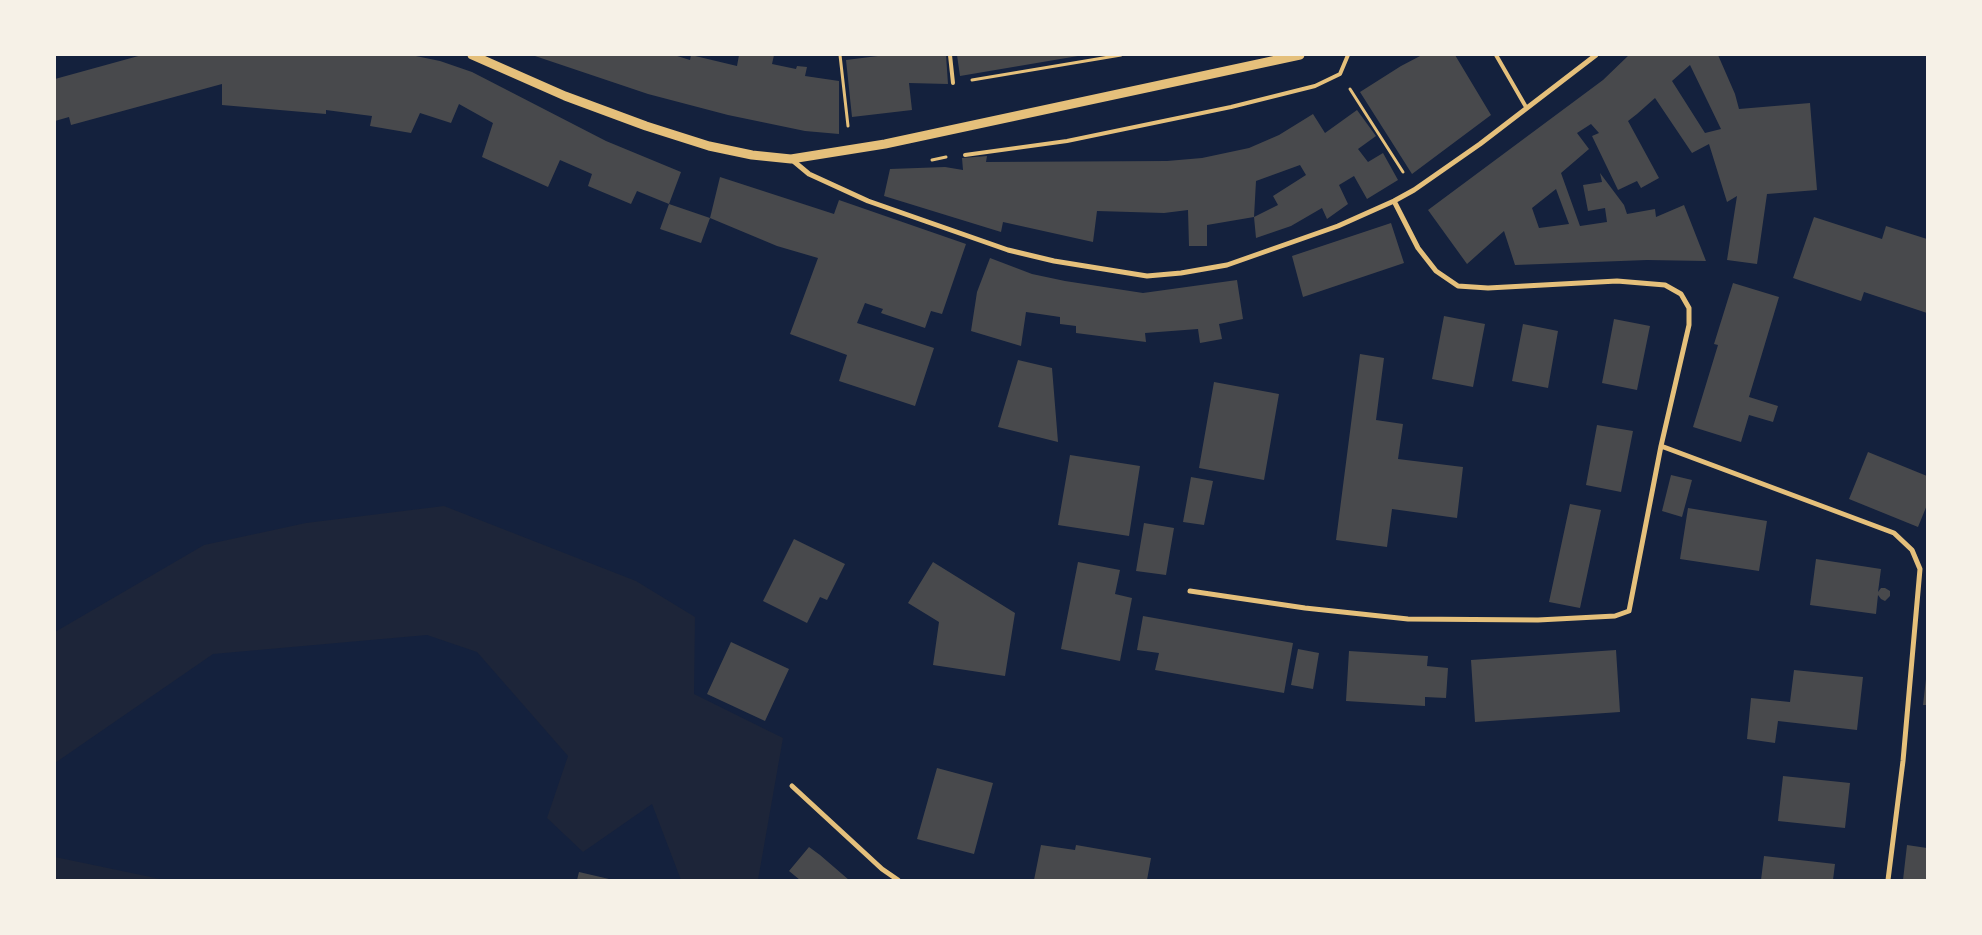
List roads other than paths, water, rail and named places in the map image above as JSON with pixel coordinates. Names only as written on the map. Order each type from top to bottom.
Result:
[{"type":"street","points":[[472,55],[565,96],[646,126],[709,146],[752,155],[791,159],[923,136],[1300,55]]},
{"type":"street","points":[[791,159],[809,174],[868,201],[1008,250],[1054,261],[1147,276],[1181,273],[1227,265],[1338,226],[1414,190],[1480,144],[1596,55]]},
{"type":"street","points":[[1190,591],[1305,608],[1408,619],[1538,620],[1616,616],[1629,611],[1661,446],[1689,325],[1689,308],[1681,294],[1665,284],[1617,281],[1488,288],[1458,286],[1436,271],[1418,248],[1394,200]]},
{"type":"street","points":[[1661,446],[1894,533],[1912,550],[1920,569],[1918,603],[1903,761],[1888,880]]},
{"type":"street","points":[[792,786],[882,869],[898,880]]},
{"type":"lane","points":[[950,55],[953,83]]},
{"type":"lane","points":[[965,155],[1067,140],[1231,107],[1315,86],[1340,74],[1348,55]]},
{"type":"lane","points":[[1496,55],[1526,107]]}]
